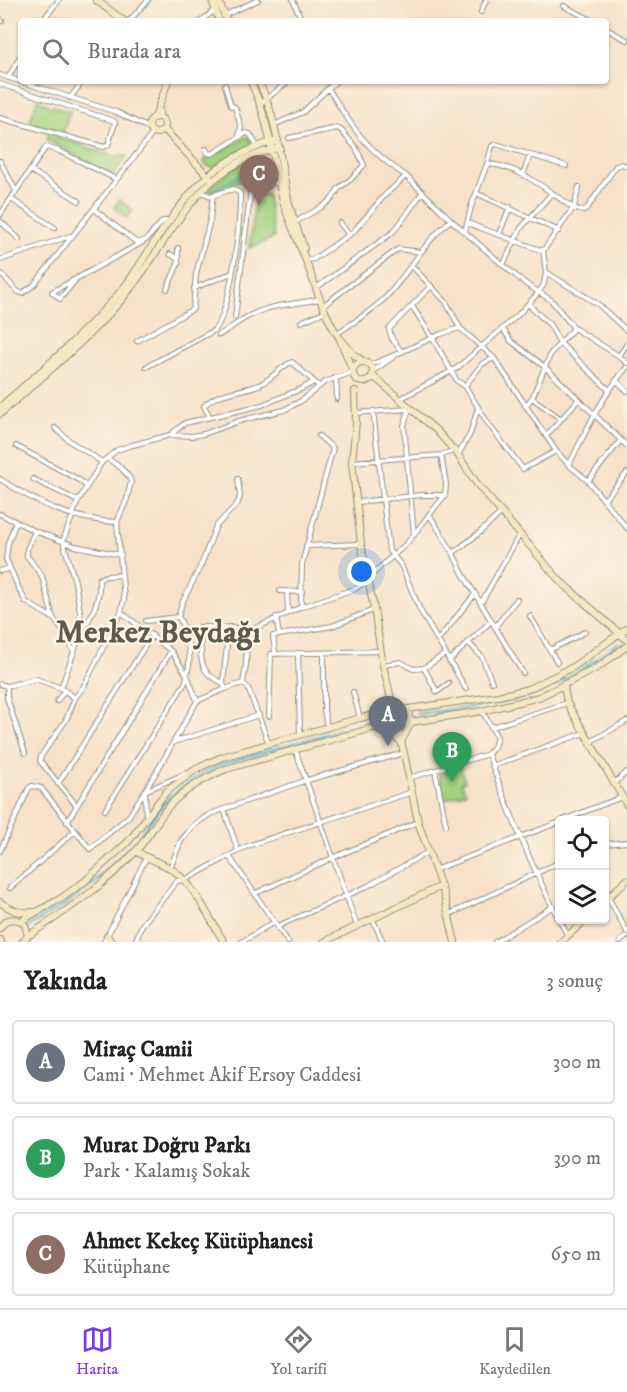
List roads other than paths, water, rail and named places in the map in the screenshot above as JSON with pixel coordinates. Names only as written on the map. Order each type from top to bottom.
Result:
[{"type":"main road","points":[[96,0],[120,18]]},
{"type":"main road","points":[[212,0],[217,16]]},
{"type":"main road","points":[[218,0],[226,18]]},
{"type":"main road","points":[[167,84],[158,117],[150,129],[163,130],[173,138],[210,178]]},
{"type":"main road","points":[[256,84],[278,140],[282,182]]},
{"type":"main road","points":[[264,101],[271,150],[293,223],[316,288],[354,373],[362,382]]},
{"type":"main road","points":[[158,117],[165,123],[163,130]]},
{"type":"main road","points":[[0,406],[100,315],[124,288],[170,221],[221,166],[257,147],[278,140]]},
{"type":"main road","points":[[0,414],[75,349],[117,306],[210,178],[251,157],[280,148]]},
{"type":"main road","points":[[338,335],[353,354],[367,363],[373,374],[399,400],[431,425],[456,453],[477,484],[559,580],[627,639]]},
{"type":"main road","points":[[367,363],[358,364],[354,373],[356,413],[352,462],[361,544],[383,665],[418,822],[450,914],[455,942]]},
{"type":"main road","points":[[355,391],[373,374]]},
{"type":"main road","points":[[0,916],[1,926],[38,911],[63,897],[85,881],[128,842],[166,792],[196,769],[222,757],[378,714],[498,696],[528,689],[573,667],[627,628]]},
{"type":"main road","points":[[22,942],[76,904],[136,851],[168,807],[206,777],[226,769],[381,726],[482,711],[539,697],[597,668],[625,647],[622,642],[614,639]]},
{"type":"main road","points":[[564,686],[567,704],[627,805]]},
{"type":"main road","points":[[410,709],[408,718],[412,721]]},
{"type":"main road","points":[[378,714],[384,720],[381,726]]},
{"type":"main road","points":[[401,742],[412,721]]},
{"type":"main road","points":[[381,726],[401,742]]},
{"type":"main road","points":[[136,851],[170,868],[185,880],[224,942]]},
{"type":"main road","points":[[609,896],[627,880]]},
{"type":"main road","points":[[326,942],[441,886]]},
{"type":"main road","points":[[0,902],[25,925],[28,936]]},
{"type":"main road","points":[[0,902],[11,910],[23,913],[38,911]]},
{"type":"main road","points":[[561,942],[581,924]]},
{"type":"main road","points":[[106,939],[112,942]]},
{"type":"street","points":[[44,18],[59,0]]},
{"type":"street","points":[[132,18],[148,0]]},
{"type":"street","points":[[217,16],[226,18],[258,0]]},
{"type":"street","points":[[293,0],[301,18]]},
{"type":"street","points":[[481,12],[486,0]]},
{"type":"street","points":[[564,6],[587,18]]},
{"type":"street","points":[[609,30],[627,40]]},
{"type":"street","points":[[8,78],[18,60]]},
{"type":"street","points":[[0,75],[18,81]]},
{"type":"street","points":[[0,84],[114,121],[115,126],[108,145],[104,147],[0,118]]},
{"type":"street","points":[[0,273],[18,292],[28,291],[146,141],[150,129],[116,112],[27,84]]},
{"type":"street","points":[[70,98],[81,84]]},
{"type":"street","points":[[264,101],[285,84]]},
{"type":"street","points":[[274,126],[297,116],[310,107],[333,84]]},
{"type":"street","points":[[225,85],[231,106],[235,107],[241,127],[239,137]]},
{"type":"street","points":[[328,88],[361,139],[374,153],[406,176],[465,233],[503,265],[558,307],[574,328],[619,356],[627,365],[595,414],[569,465]]},
{"type":"street","points":[[56,101],[59,94]]},
{"type":"street","points":[[289,138],[338,128],[356,148],[364,165],[339,188],[332,199],[293,223]]},
{"type":"street","points":[[206,149],[207,153],[212,154],[246,133],[250,134],[257,147]]},
{"type":"street","points":[[465,233],[476,193],[495,144],[566,166]]},
{"type":"street","points":[[0,215],[46,147],[51,147],[116,179]]},
{"type":"street","points":[[523,175],[530,155]]},
{"type":"street","points":[[0,161],[16,191]]},
{"type":"street","points":[[487,164],[500,164],[523,175],[574,207],[584,210],[616,166],[622,164],[627,166]]},
{"type":"street","points":[[30,170],[79,201]]},
{"type":"street","points":[[306,260],[314,259],[349,235],[406,176]]},
{"type":"street","points":[[235,317],[251,189],[256,185],[282,182]]},
{"type":"street","points":[[399,400],[452,371],[503,329],[539,292],[544,284],[546,272],[543,251],[574,207],[579,187]]},
{"type":"street","points":[[146,367],[216,329],[221,322],[228,301],[240,193],[233,189],[208,196],[201,192]]},
{"type":"street","points":[[316,288],[392,233],[402,223],[411,206],[423,192]]},
{"type":"street","points":[[476,193],[558,231]]},
{"type":"street","points":[[503,265],[514,239],[552,193]]},
{"type":"street","points":[[137,341],[192,311],[194,288],[210,220],[213,195]]},
{"type":"street","points":[[11,200],[55,228]]},
{"type":"street","points":[[499,235],[510,207]]},
{"type":"street","points":[[93,209],[134,242],[143,242]]},
{"type":"street","points":[[338,335],[389,294],[438,231],[451,220]]},
{"type":"street","points":[[0,221],[19,239]]},
{"type":"street","points":[[77,278],[60,299],[52,291],[143,242],[163,221],[170,221]]},
{"type":"street","points":[[340,223],[349,235]]},
{"type":"street","points":[[467,223],[543,251]]},
{"type":"street","points":[[0,260],[73,236]]},
{"type":"street","points":[[167,288],[178,264],[178,248]]},
{"type":"street","points":[[301,322],[398,249],[421,252]]},
{"type":"street","points":[[170,254],[178,259]]},
{"type":"street","points":[[411,264],[446,302],[460,328],[494,358],[556,451],[588,481],[627,528]]},
{"type":"street","points":[[546,272],[599,305],[627,331]]},
{"type":"street","points":[[194,288],[232,273]]},
{"type":"street","points":[[400,352],[389,329],[431,286]]},
{"type":"street","points":[[219,334],[253,314],[284,303],[324,305]]},
{"type":"street","points":[[528,304],[550,326],[560,343],[609,390]]},
{"type":"street","points":[[412,306],[457,381],[465,386],[522,469],[556,451]]},
{"type":"street","points":[[367,363],[400,352],[448,330],[460,328]]},
{"type":"street","points":[[525,406],[532,398],[551,353],[574,328]]},
{"type":"street","points":[[503,329],[511,341],[545,367],[627,446]]},
{"type":"street","points":[[619,356],[627,344]]},
{"type":"street","points":[[373,374],[400,352]]},
{"type":"street","points":[[465,386],[482,364],[494,358]]},
{"type":"street","points":[[211,417],[204,406],[207,402],[228,393],[261,384],[292,362],[319,386]]},
{"type":"street","points":[[81,632],[75,582],[63,541],[78,501],[102,462],[117,450],[170,435],[198,435],[239,421],[284,410],[336,377],[354,373]]},
{"type":"street","points":[[336,377],[337,399]]},
{"type":"street","points":[[616,380],[627,391]]},
{"type":"street","points":[[170,435],[185,423],[262,405],[314,382]]},
{"type":"street","points":[[532,398],[561,419]]},
{"type":"street","points":[[546,436],[579,399]]},
{"type":"street","points":[[352,462],[456,453],[470,434],[478,408]]},
{"type":"street","points":[[356,413],[409,409],[404,426],[414,535]]},
{"type":"street","points":[[374,411],[389,551],[400,565],[420,610],[466,689]]},
{"type":"street","points":[[55,428],[71,442],[102,462]]},
{"type":"street","points":[[301,607],[302,564],[333,448],[319,436]]},
{"type":"street","points":[[588,481],[621,440]]},
{"type":"street","points":[[16,446],[86,486]]},
{"type":"street","points":[[223,683],[205,673],[202,665],[200,627],[256,628],[288,612],[357,588],[393,557],[414,535],[445,495],[446,484],[441,455]]},
{"type":"street","points":[[77,806],[40,760],[66,720],[75,698],[84,686],[121,612],[124,600],[117,522],[127,499],[130,482],[129,477],[121,468],[107,458]]},
{"type":"street","points":[[603,500],[627,473]]},
{"type":"street","points":[[0,479],[48,507],[72,516],[117,522]]},
{"type":"street","points":[[33,479],[78,501]]},
{"type":"street","points":[[105,810],[185,683],[191,657],[178,617],[216,526],[238,504],[240,496],[238,479]]},
{"type":"street","points":[[357,502],[422,495],[445,495]]},
{"type":"street","points":[[453,553],[502,513]]},
{"type":"street","points":[[0,514],[35,531],[75,546],[121,555]]},
{"type":"street","points":[[429,514],[523,673]]},
{"type":"street","points":[[16,522],[8,543],[6,559],[26,602],[53,618]]},
{"type":"street","points":[[35,531],[27,549],[27,556],[42,576],[53,618],[74,651]]},
{"type":"street","points":[[480,603],[520,533]]},
{"type":"street","points":[[306,546],[361,544]]},
{"type":"street","points":[[0,571],[10,568]]},
{"type":"street","points":[[57,701],[81,632],[91,617],[96,602],[99,579],[122,574]]},
{"type":"street","points":[[280,591],[302,591]]},
{"type":"street","points":[[287,591],[288,612]]},
{"type":"street","points":[[437,640],[475,594]]},
{"type":"street","points":[[495,627],[517,599]]},
{"type":"street","points":[[275,652],[273,636],[332,626],[374,609]]},
{"type":"street","points":[[121,612],[171,651],[187,675],[196,701]]},
{"type":"street","points":[[530,616],[557,662]]},
{"type":"street","points":[[146,621],[178,617]]},
{"type":"street","points":[[276,617],[279,635]]},
{"type":"street","points":[[449,661],[491,621]]},
{"type":"street","points":[[225,689],[223,683],[229,627]]},
{"type":"street","points":[[246,629],[246,665],[243,683],[259,715],[269,744]]},
{"type":"street","points":[[550,650],[585,632]]},
{"type":"street","points":[[58,784],[152,634]]},
{"type":"street","points":[[468,642],[482,657],[492,682]]},
{"type":"street","points":[[67,822],[171,651]]},
{"type":"street","points":[[269,716],[271,654],[275,652],[381,651]]},
{"type":"street","points":[[298,653],[300,735]]},
{"type":"street","points":[[324,653],[324,710],[327,727]]},
{"type":"street","points":[[383,665],[401,662],[413,669],[424,668],[446,654]]},
{"type":"street","points":[[424,668],[437,692],[449,683]]},
{"type":"street","points":[[0,684],[7,686],[36,680],[63,689],[75,698]]},
{"type":"street","points":[[0,851],[29,788],[32,786],[40,788],[90,849],[129,816],[196,701],[243,683]]},
{"type":"street","points":[[7,686],[8,698],[25,753]]},
{"type":"street","points":[[353,692],[360,718]]},
{"type":"street","points":[[492,726],[567,704]]},
{"type":"street","points":[[408,778],[488,754],[494,747],[497,737],[482,711]]},
{"type":"street","points":[[174,742],[259,715]]},
{"type":"street","points":[[590,742],[627,721]]},
{"type":"street","points":[[492,766],[584,733]]},
{"type":"street","points":[[295,749],[304,781],[357,927]]},
{"type":"street","points":[[170,868],[181,841],[194,825],[210,814],[304,781],[404,753]]},
{"type":"street","points":[[488,754],[520,838],[568,936]]},
{"type":"street","points":[[145,791],[196,769]]},
{"type":"street","points":[[435,770],[446,825]]},
{"type":"street","points":[[614,783],[627,772]]},
{"type":"street","points":[[145,791],[146,817]]},
{"type":"street","points":[[135,942],[142,925],[168,889],[177,881],[185,880],[238,851],[411,792]]},
{"type":"street","points":[[574,816],[622,797]]},
{"type":"street","points":[[224,809],[238,851]]},
{"type":"street","points":[[256,893],[418,822]]},
{"type":"street","points":[[434,870],[555,823]]},
{"type":"street","points":[[10,888],[75,831]]},
{"type":"street","points":[[609,844],[627,842]]},
{"type":"street","points":[[242,942],[276,924],[346,896],[428,852]]},
{"type":"street","points":[[229,855],[288,942]]},
{"type":"street","points":[[106,939],[146,858]]},
{"type":"street","points":[[450,914],[555,864]]},
{"type":"street","points":[[609,904],[627,934],[620,942]]},
{"type":"street","points":[[495,942],[552,907]]},
{"type":"street","points":[[373,920],[383,942]]},
{"type":"waterway","points":[[213,190],[241,175]]},
{"type":"waterway","points":[[418,714],[496,703],[526,696],[581,671],[618,644]]},
{"type":"waterway","points":[[29,926],[67,903],[102,876],[138,841],[154,815],[168,799],[202,773],[228,762],[376,721]]},
{"type":"place","name":"Ahmet Kekeç Kütüphanesi","points":[[259,205]]},
{"type":"place","name":"Miraç Camii","points":[[388,746]]},
{"type":"place","name":"Murat Doğru Parkı","points":[[452,782]]},
{"type":"district","name":"Merkez Beydağı","points":[[158,631]]}]
